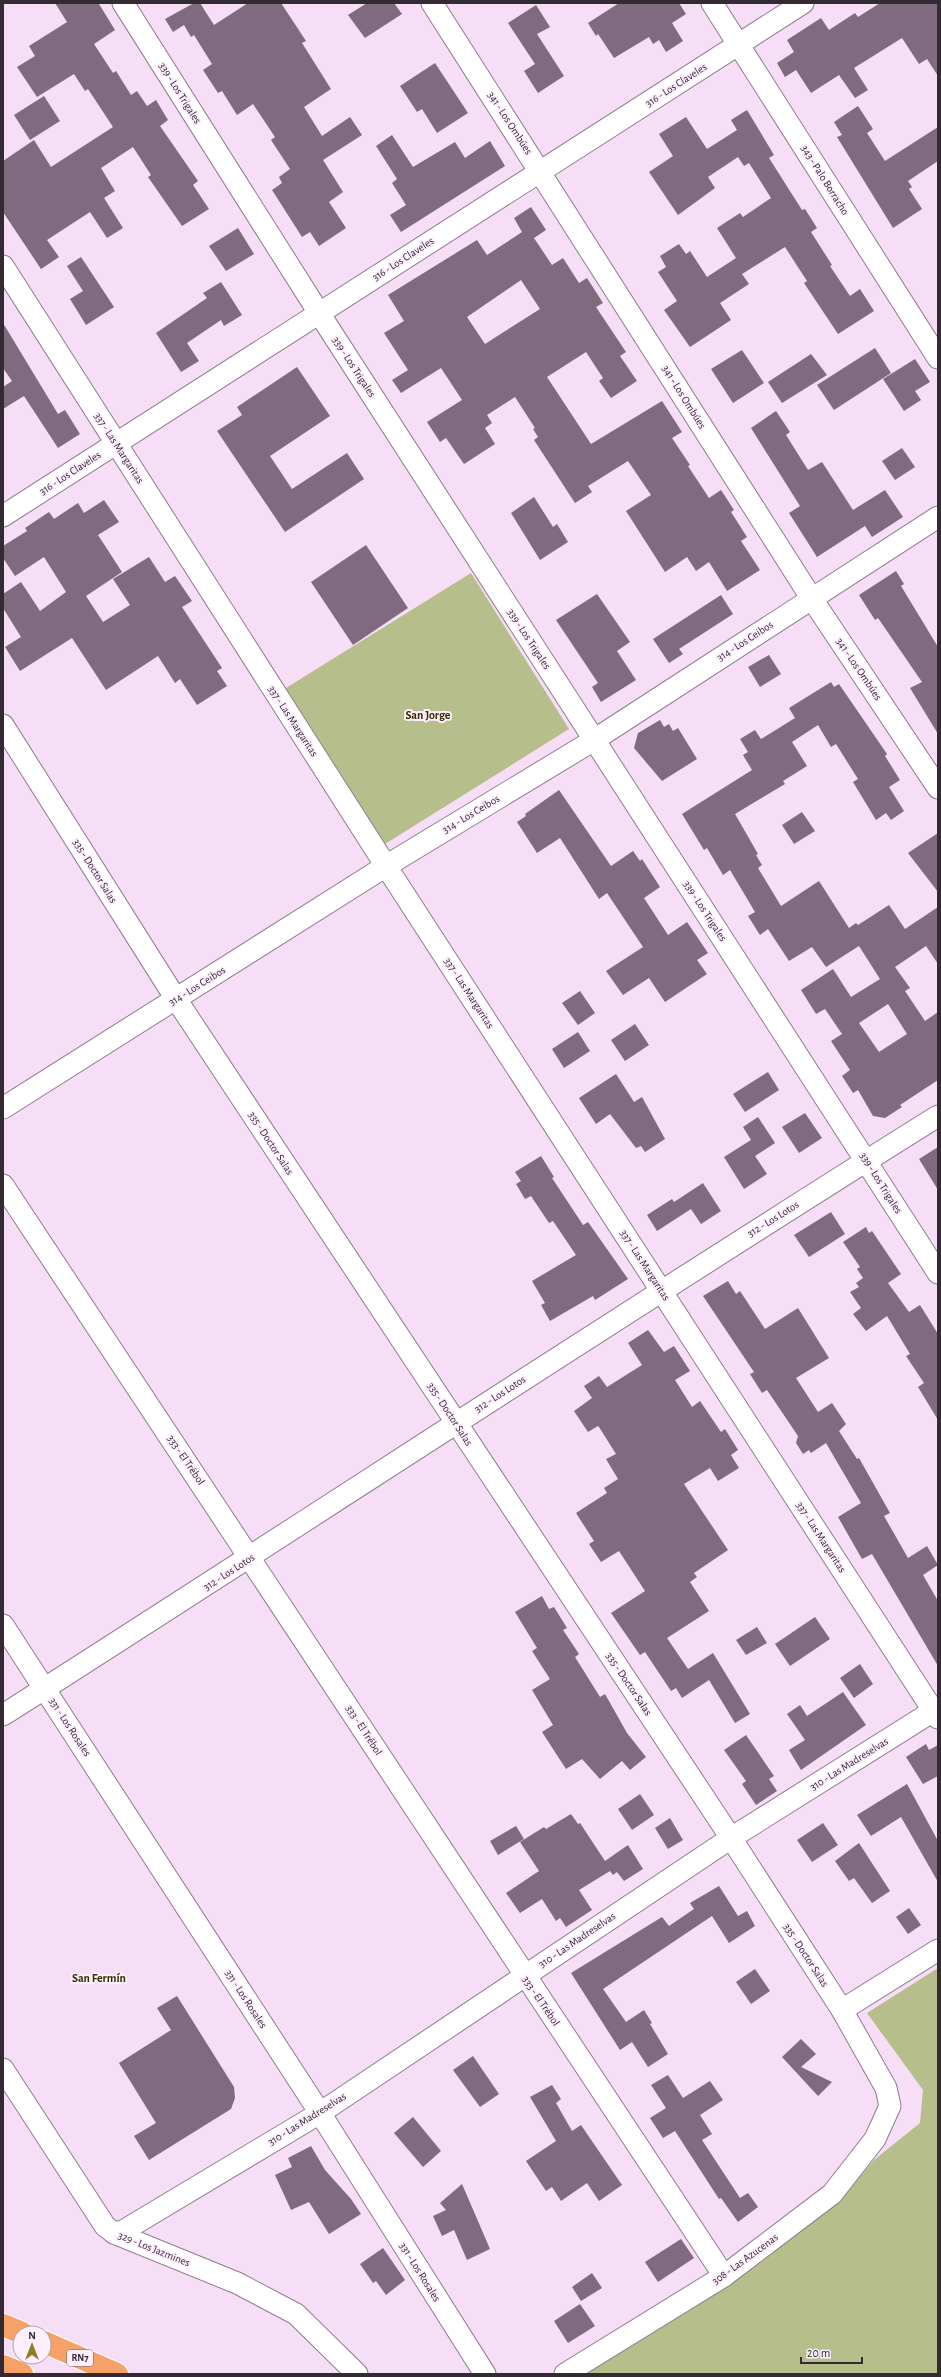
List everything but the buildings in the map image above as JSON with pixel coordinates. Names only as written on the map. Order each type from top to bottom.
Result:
[{"type":"highway","name":"RN7","points":[[52,2346],[117,2374]]},
{"type":"highway","points":[[3,2366],[22,2374]]},
{"type":"street","name":"339 - Los Trigales","points":[[123,3],[319,313],[867,1160],[938,1273]]},
{"type":"street","name":"341 - Los Ombúes","points":[[432,3],[541,171],[812,599],[938,788]]},
{"type":"street","name":"343 - Palo Borracho","points":[[712,3],[938,358]]},
{"type":"street","name":"316 - Los Claveles","points":[[3,516],[803,3]]},
{"type":"street","name":"337 - Las Margaritas","points":[[3,266],[386,866],[936,1712]]},
{"type":"street","name":"314 - Los Ceibos","points":[[3,1108],[386,866],[594,740],[938,517]]},
{"type":"street","name":"335 - Doctor Salas","points":[[3,725],[176,999],[731,1838],[842,2010],[886,2088],[890,2106]]},
{"type":"street","name":"312 - Los Lotos","points":[[3,1715],[251,1558],[662,1289],[938,1116]]},
{"type":"street","name":"333 - El Trébol","points":[[3,1185],[251,1558],[524,1975],[724,2276]]},
{"type":"street","name":"331 - Los Rosales","points":[[3,1625],[320,2113],[485,2374]]},
{"type":"street","name":"310 - Las Madreselvas","points":[[114,2233],[123,2230],[320,2113],[524,1975],[731,1838],[936,1712]]},
{"type":"street","points":[[842,2010],[938,1950]]},
{"type":"street","name":"329 - Los Jazmines","points":[[3,2069],[105,2226],[114,2233],[236,2283],[296,2314],[357,2374]]},
{"type":"street","name":"308 - Las Azucenas","points":[[565,2374],[724,2276],[832,2194],[875,2139],[890,2106]]},
{"type":"green space","name":"San Jorge","points":[[471,573],[569,729],[385,844],[286,688]]},
{"type":"green space","points":[[938,1968],[938,2374],[578,2374],[839,2201],[874,2160],[920,2123],[923,2090],[867,2013]]},
{"type":"district","name":"San Jorge","points":[[428,715]]},
{"type":"district","name":"San Fermín","points":[[99,1978]]}]
